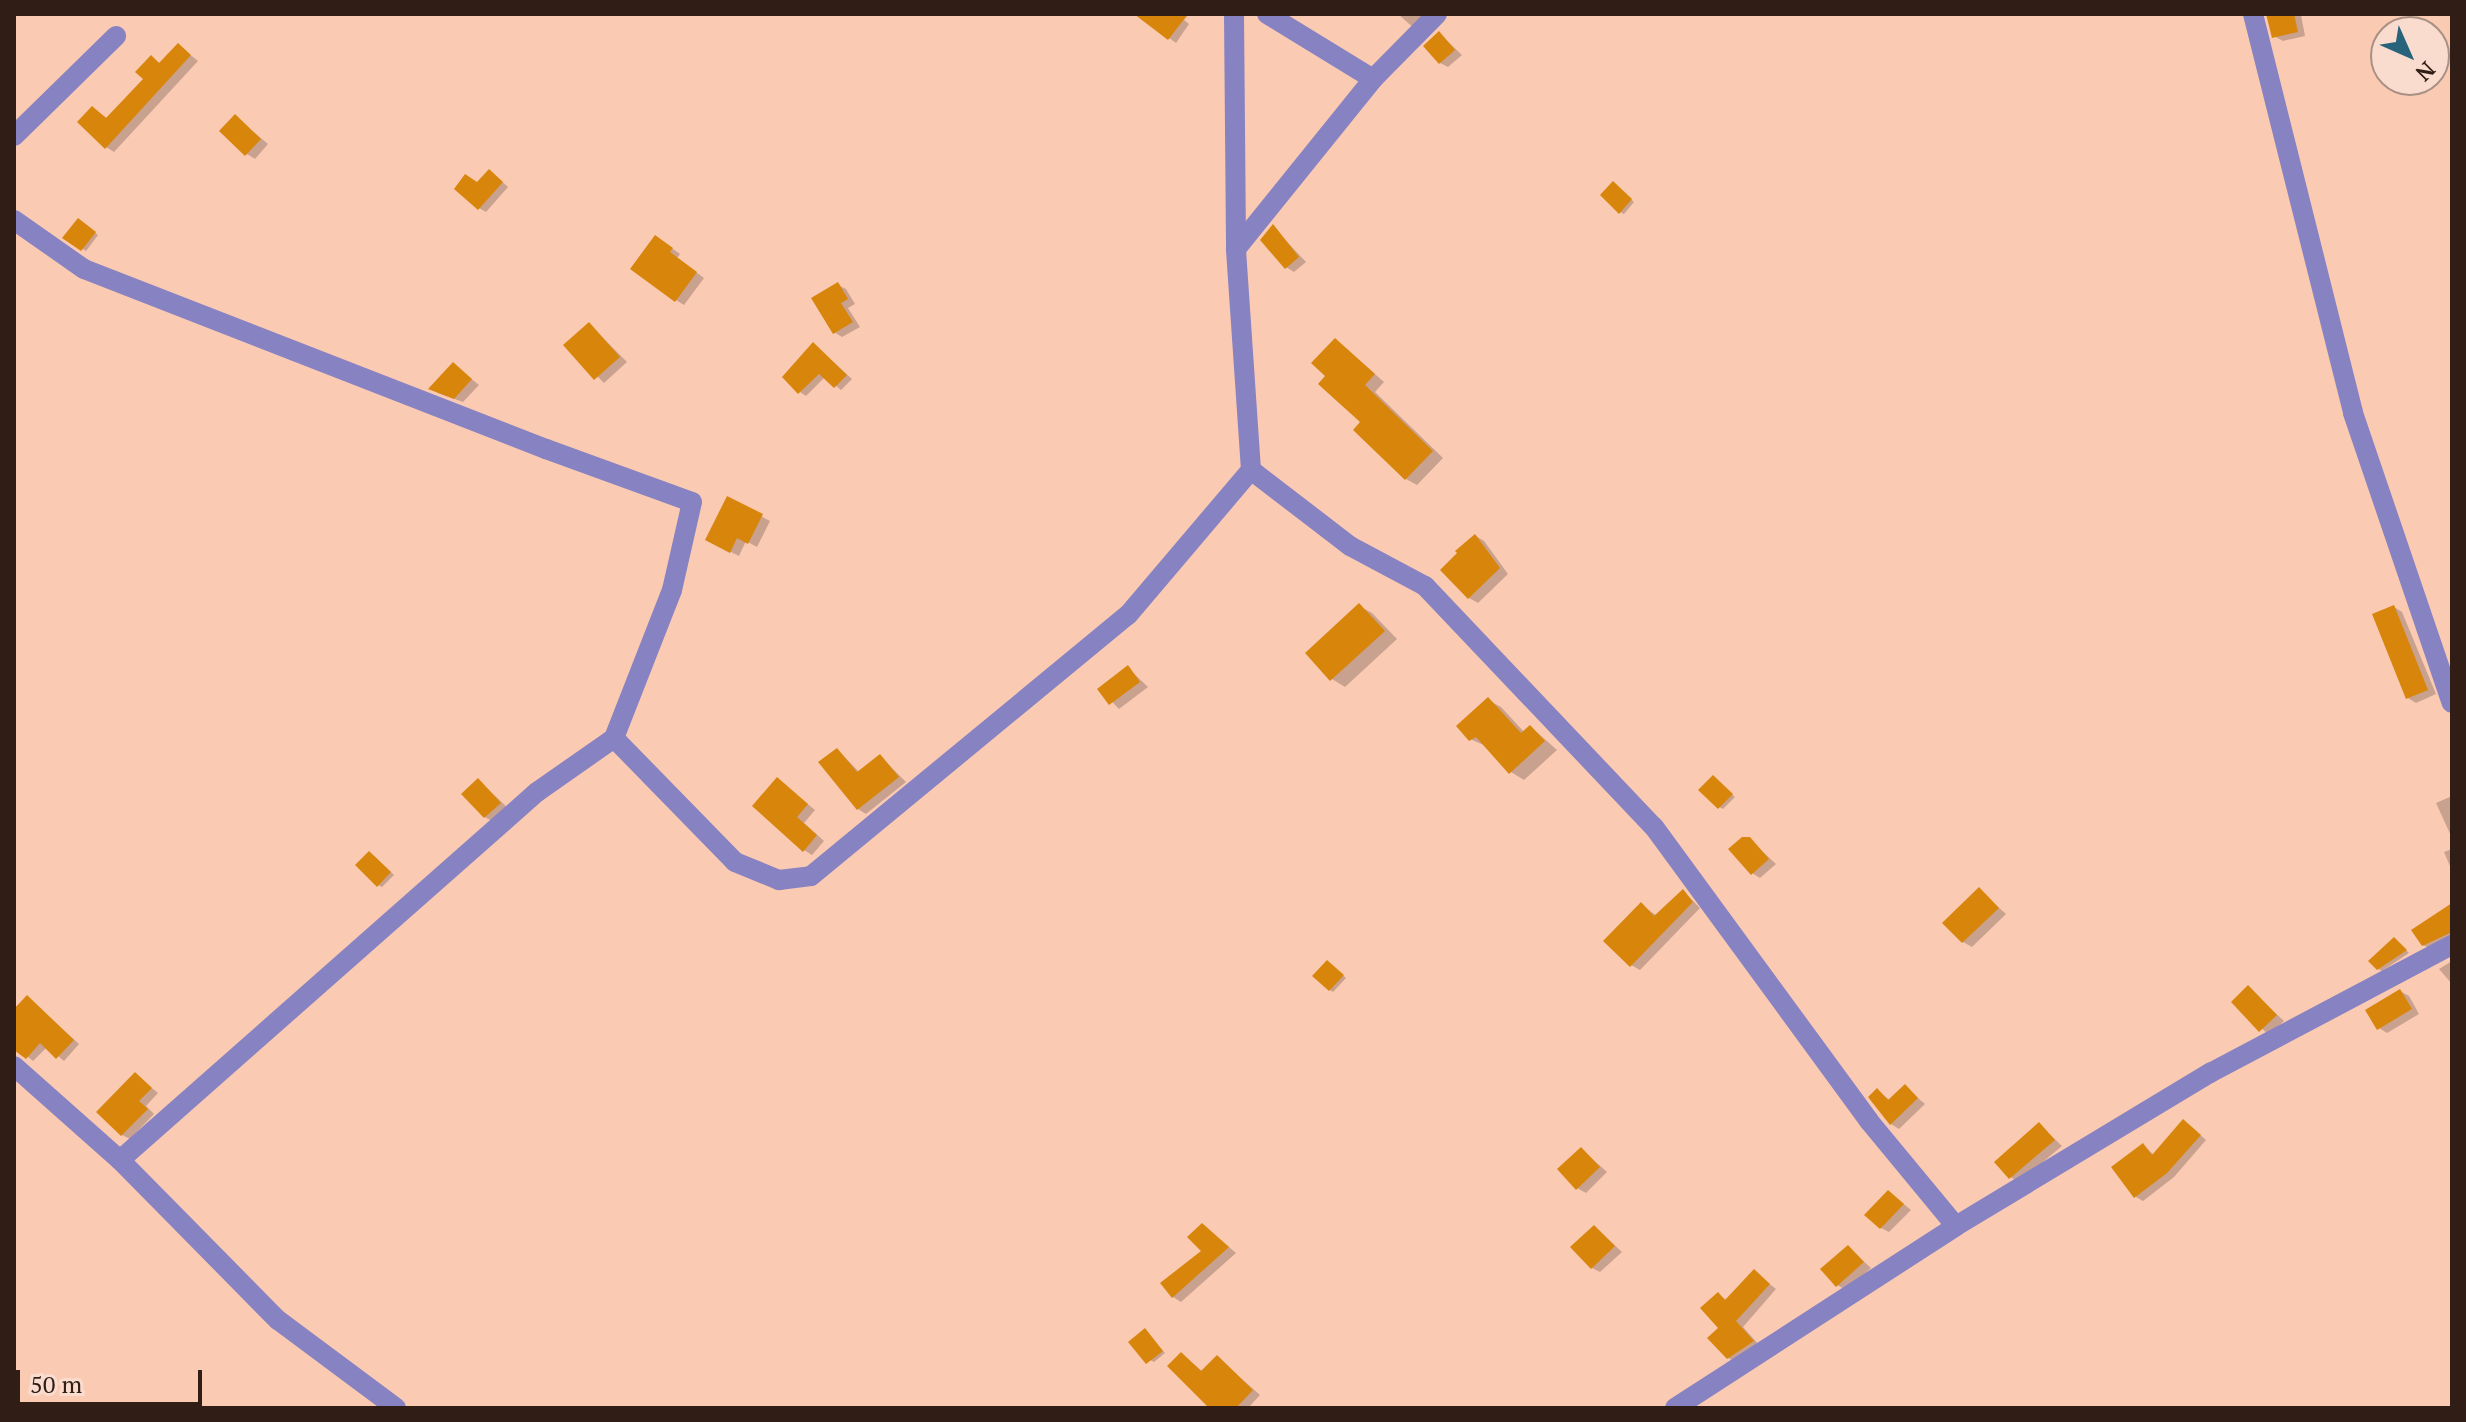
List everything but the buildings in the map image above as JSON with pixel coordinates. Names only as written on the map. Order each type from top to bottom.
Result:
[{"type":"street","points":[[614,738],[735,862],[779,880],[811,876],[1128,615],[1251,470],[1236,249],[1234,14]]},
{"type":"street","points":[[1267,14],[1373,79]]},
{"type":"street","points":[[1236,249],[1373,79],[1437,14]]},
{"type":"street","points":[[2253,14],[2353,413],[2452,703]]},
{"type":"street","points":[[14,136],[116,36]]},
{"type":"street","points":[[14,220],[84,269],[692,502],[672,590],[614,738],[537,792],[120,1160]]},
{"type":"street","points":[[1251,470],[1350,546],[1425,586],[1643,815],[1869,1121],[1956,1226]]},
{"type":"street","points":[[1675,1408],[1956,1226],[2210,1073],[2452,945]]},
{"type":"street","points":[[14,1066],[120,1160],[278,1320],[396,1408]]}]
